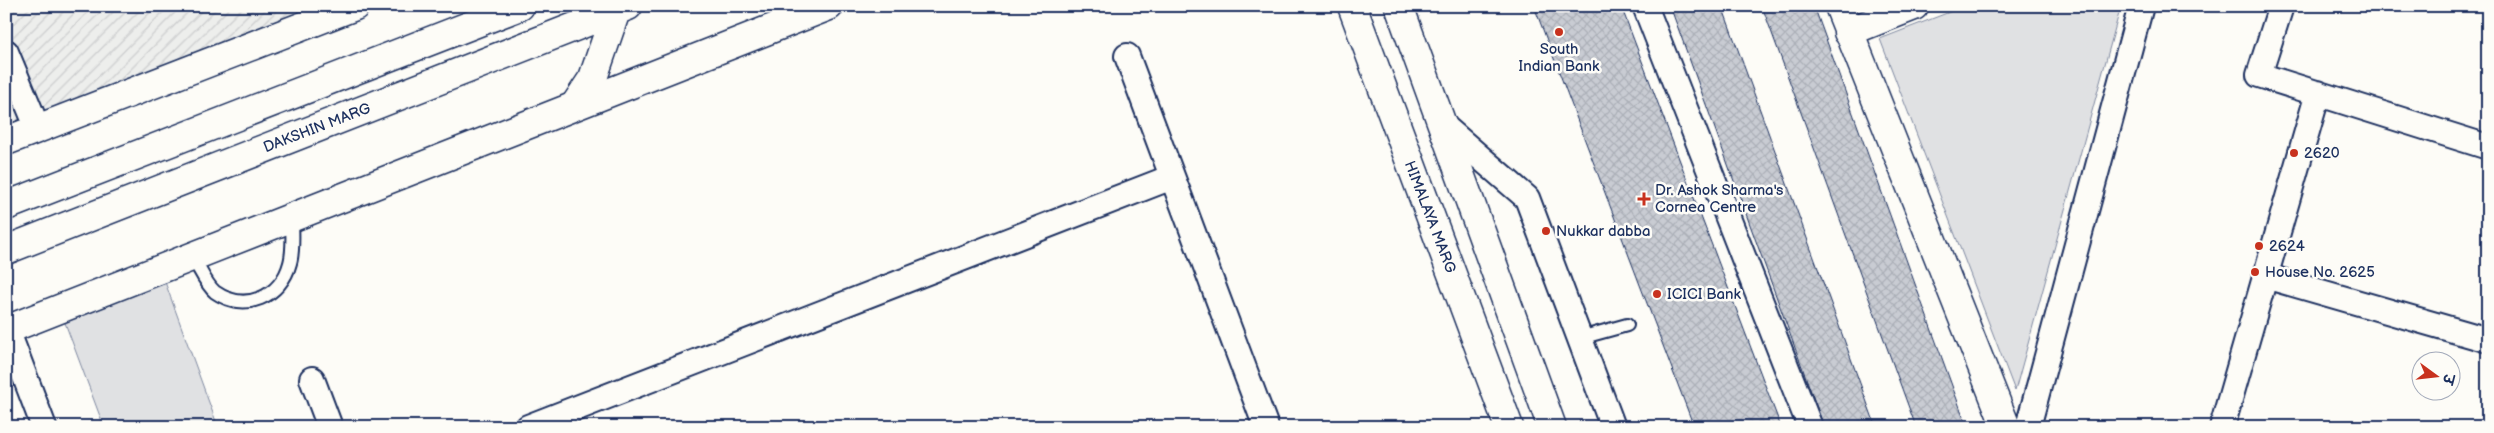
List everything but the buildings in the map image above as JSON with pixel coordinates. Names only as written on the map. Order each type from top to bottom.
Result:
[{"type":"main road","points":[[6,141],[355,6]]},
{"type":"main road","points":[[6,206],[520,6]]},
{"type":"main road","points":[[7,329],[829,6]]},
{"type":"main road","points":[[1399,6],[1552,427]]},
{"type":"main road","points":[[1838,6],[2006,427]]},
{"type":"main road","points":[[1848,32],[1914,6]]},
{"type":"main road","points":[[575,105],[594,78],[622,9]]},
{"type":"main road","name":"DAKSHIN MARG","points":[[6,250],[622,9]]},
{"type":"main road","name":"HIMALAYA MARG","points":[[1347,9],[1509,427]]},
{"type":"street","points":[[1645,6],[1810,427]]},
{"type":"street","points":[[2028,427],[2142,6]]},
{"type":"street","points":[[2281,6],[2259,75],[2488,147]]},
{"type":"street","points":[[6,52],[38,129]]},
{"type":"street","points":[[1127,56],[1263,426]]},
{"type":"street","points":[[2222,427],[2318,93]]},
{"type":"street","points":[[1444,127],[1527,198],[1613,427]]},
{"type":"street","points":[[528,427],[1172,177]]},
{"type":"street","points":[[2265,276],[2488,340]]},
{"type":"street","points":[[7,329],[44,427]]},
{"type":"street","points":[[312,379],[330,427]]},
{"type":"lane","points":[[192,257],[214,291],[233,302],[256,300],[274,291],[284,279],[291,262],[292,217]]},
{"type":"lane","points":[[1580,338],[1627,325]]},
{"type":"shaded area","points":[[6,6],[369,6],[6,148]]},
{"type":"shaded area","points":[[1965,6],[2121,6],[2015,391],[1880,39]]},
{"type":"shaded area","points":[[165,282],[218,427],[104,427],[64,320]]},
{"type":"place","name":"South Indian Bank","points":[[1559,32]]},
{"type":"place","name":"2620","points":[[2294,153]]},
{"type":"place","name":"Dr. Ashok Sharma's Cornea Centre","points":[[1644,199]]},
{"type":"place","name":"Nukkar dabba","points":[[1546,231]]},
{"type":"place","name":"2624","points":[[2259,246]]},
{"type":"place","name":"House No. 2625","points":[[2255,272]]},
{"type":"place","name":"ICICI Bank","points":[[1657,294]]}]
